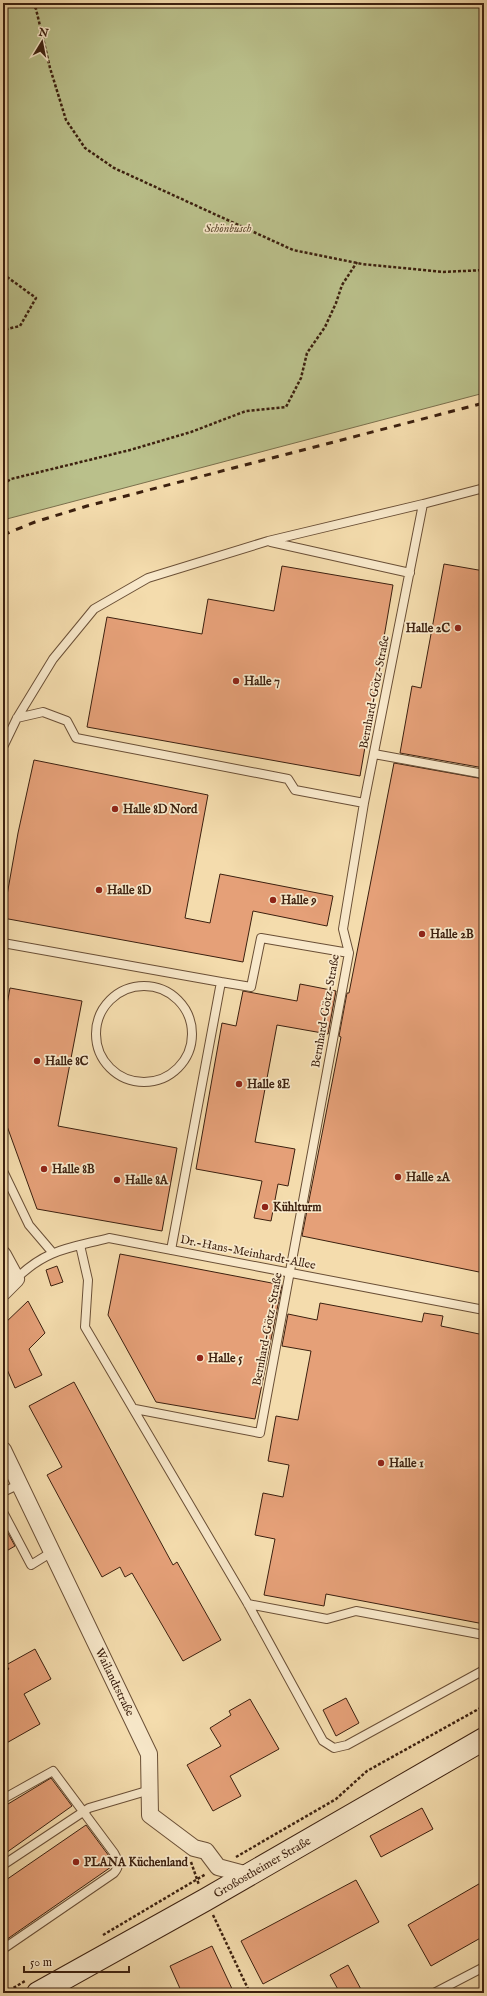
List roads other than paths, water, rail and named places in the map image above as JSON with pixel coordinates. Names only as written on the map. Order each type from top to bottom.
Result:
[{"type":"main road","name":"Großostheimer Straße","points":[[32,1986],[248,1875],[484,1739]]},
{"type":"street","points":[[3,1255],[16,1279],[3,1292]]},
{"type":"street","name":"Wailandtstraße","points":[[3,1450],[149,1754],[150,1815],[200,1849],[218,1867],[248,1875]]},
{"type":"lane","points":[[3,747],[17,718],[53,659],[94,609],[148,578],[268,541],[484,488]]},
{"type":"lane","name":"Bernhard-Götz-Straße","points":[[135,1409],[260,1433],[349,953],[343,929],[364,803],[423,504]]},
{"type":"lane","points":[[268,541],[410,573]]},
{"type":"lane","points":[[17,718],[43,712],[67,721],[76,738],[288,779],[295,790],[364,803]]},
{"type":"lane","points":[[374,754],[484,774]]},
{"type":"lane","points":[[3,943],[251,987],[255,961],[261,938],[349,953]]},
{"type":"lane","points":[[171,1250],[221,982]]},
{"type":"lane","points":[[151,985],[174,995],[190,1018],[192,1044],[180,1067],[158,1081],[128,1081],[103,1063],[94,1034],[104,1003],[126,987],[151,985]]},
{"type":"lane","points":[[3,1171],[29,1225],[52,1252]]},
{"type":"lane","name":"Dr.-Hans-Meinhardt-Allee","points":[[16,1279],[35,1262],[52,1252],[109,1238],[484,1310]]},
{"type":"lane","points":[[80,1245],[88,1280],[85,1327],[135,1409],[248,1604],[323,1741],[334,1748],[347,1745],[484,1670]]},
{"type":"lane","points":[[3,1492],[20,1484]]},
{"type":"lane","points":[[3,1512],[31,1565],[52,1552]]},
{"type":"lane","points":[[248,1604],[328,1619],[356,1611],[484,1635]]},
{"type":"lane","points":[[3,1799],[53,1771],[114,1853],[119,1862],[118,1868],[114,1874],[3,1949]]},
{"type":"lane","points":[[3,1865],[89,1808],[150,1790]]},
{"type":"lane","points":[[434,1993],[484,1967]]},
{"type":"railway","points":[[3,535],[35,522],[87,506],[484,403]]},
{"type":"place","name":"Halle 2C","points":[[458,628]]},
{"type":"place","name":"Halle 7","points":[[236,681]]},
{"type":"place","name":"Halle 8D Nord","points":[[115,809]]},
{"type":"place","name":"Halle 8D","points":[[99,890]]},
{"type":"place","name":"Halle 9","points":[[273,900]]},
{"type":"place","name":"Halle 2B","points":[[422,934]]},
{"type":"place","name":"Halle 8C","points":[[37,1061]]},
{"type":"place","name":"Halle 8E","points":[[239,1084]]},
{"type":"place","name":"Halle 8B","points":[[44,1169]]},
{"type":"place","name":"Halle 2A","points":[[398,1177]]},
{"type":"place","name":"Halle 8A","points":[[117,1180]]},
{"type":"place","name":"Kühlturm","points":[[265,1207]]},
{"type":"place","name":"Halle 5","points":[[200,1358]]},
{"type":"place","name":"Halle 1","points":[[381,1463]]},
{"type":"place","name":"PLANA Küchenland","points":[[76,1862]]},
{"type":"park label","name":"Schönbusch","points":[[228,228]]}]
